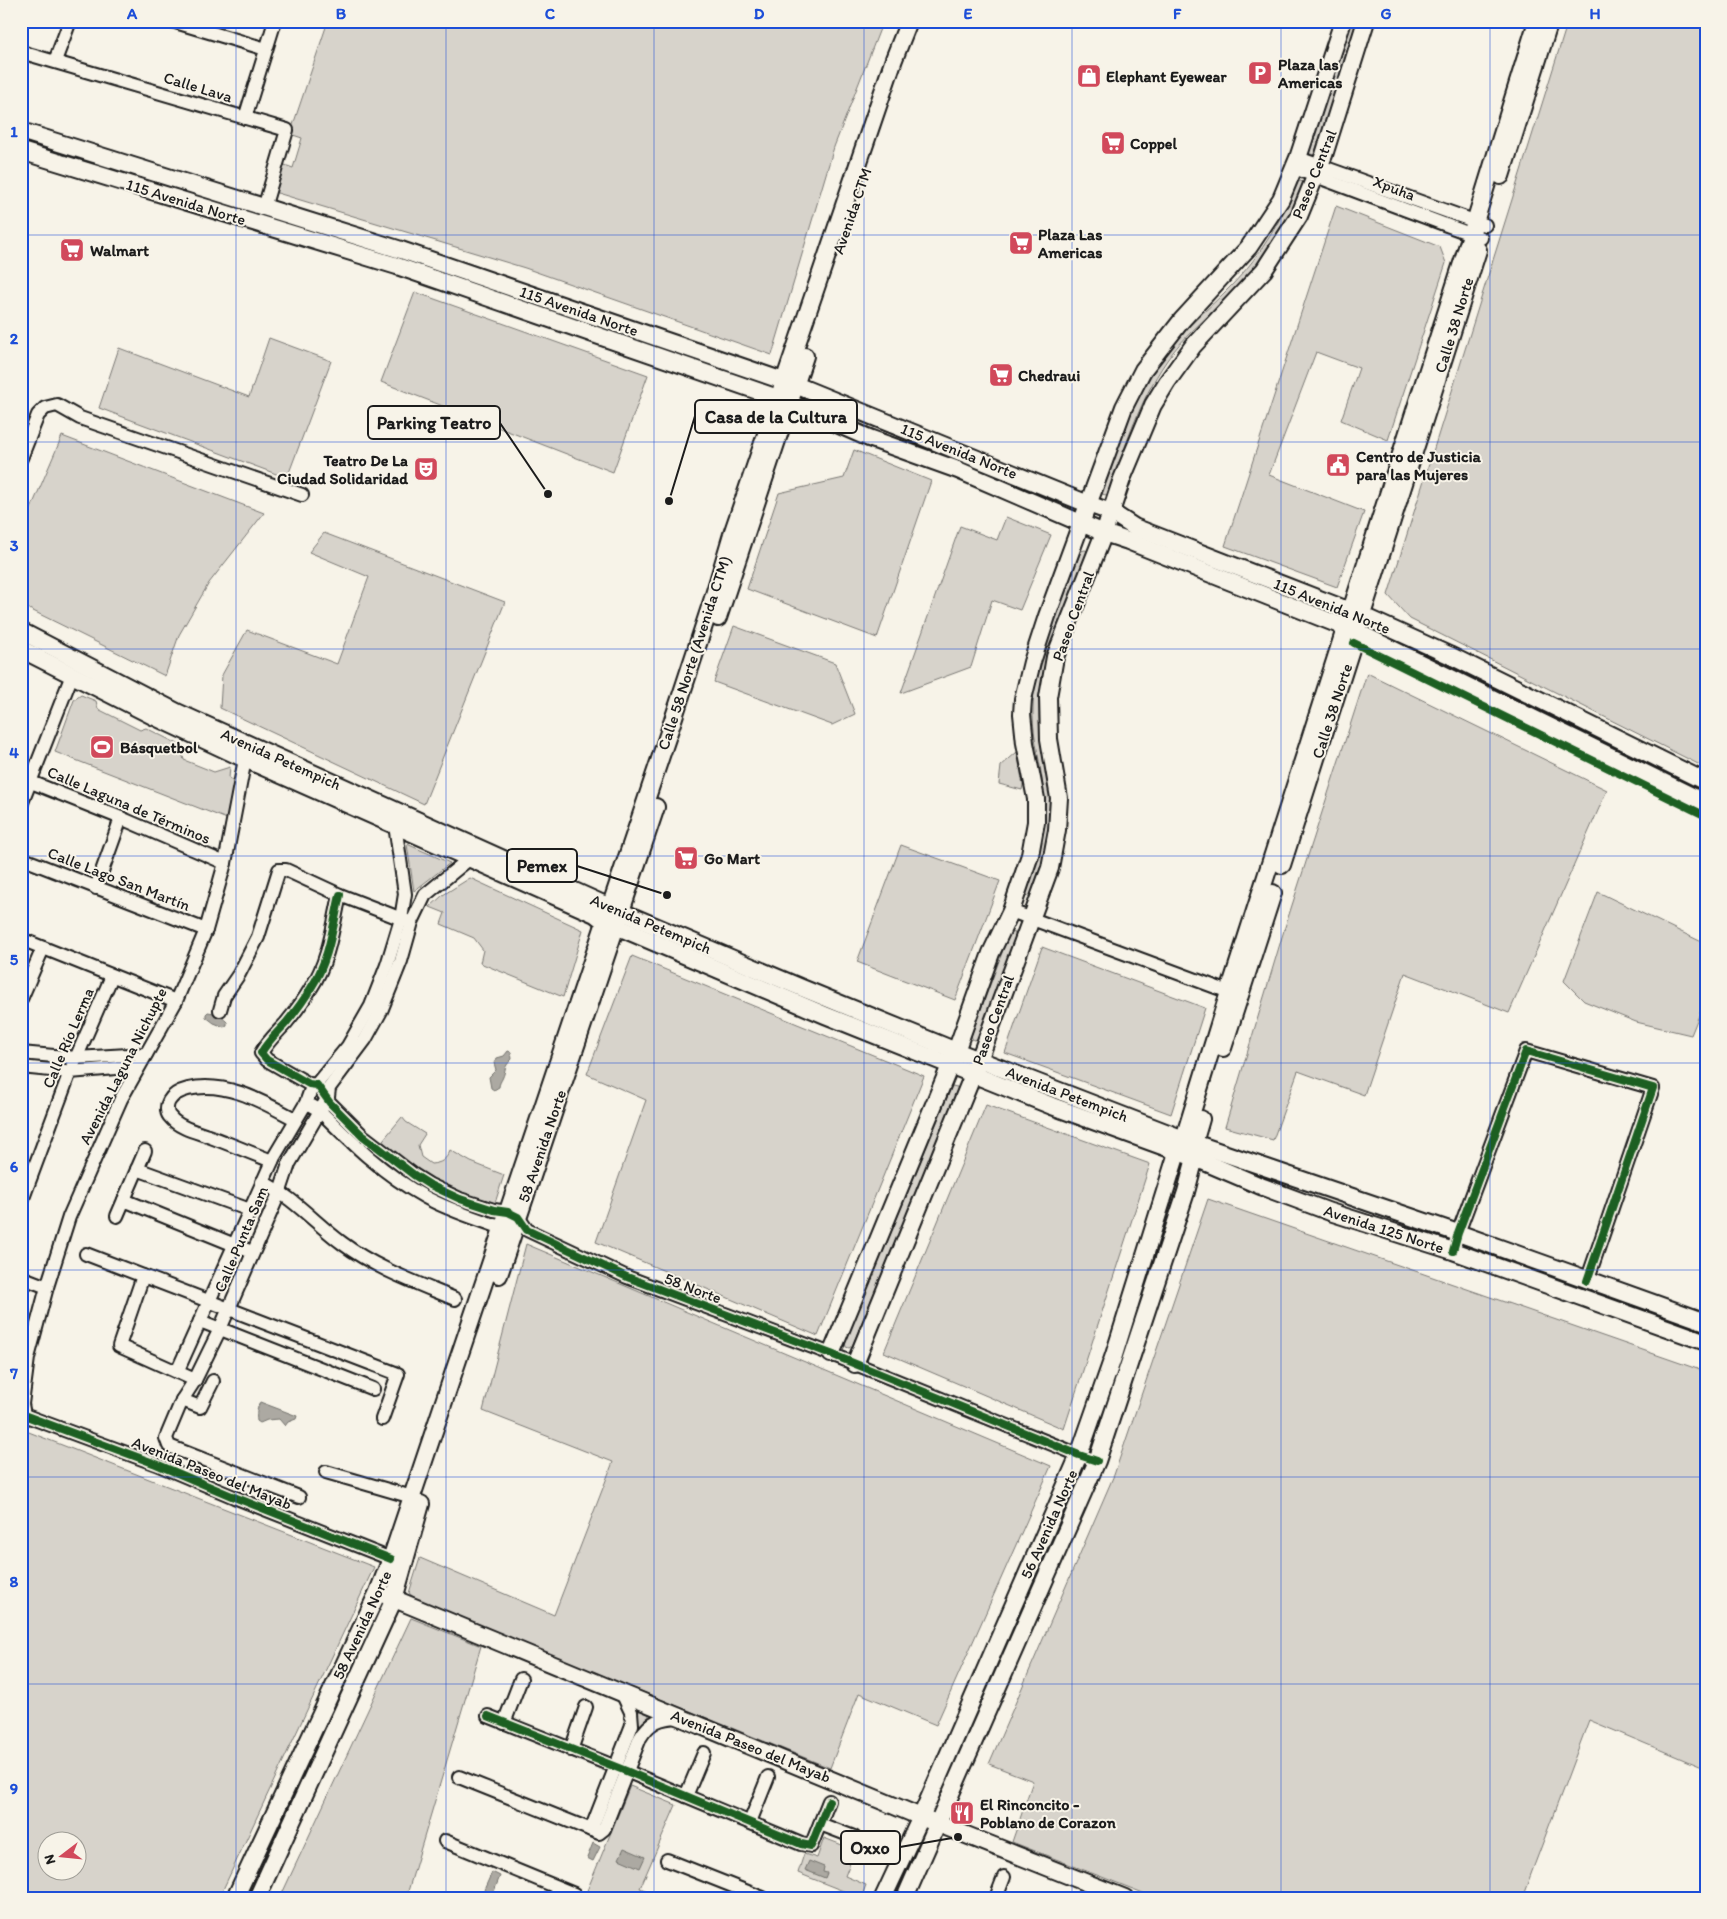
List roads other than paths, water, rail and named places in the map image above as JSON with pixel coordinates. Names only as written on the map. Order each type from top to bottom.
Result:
[{"type":"main road","name":"Avenida CTM","points":[[790,384],[894,59],[909,21]]},
{"type":"main road","name":"Avenida CTM","points":[[784,400],[919,21]]},
{"type":"main road","name":"Paseo Central","points":[[831,1354],[953,1058],[991,953],[1011,911],[1030,855],[1036,822],[1036,799],[1025,743],[1022,714],[1023,700],[1032,662],[1047,616],[1124,407],[1143,370],[1182,320],[1250,247],[1282,199],[1296,163],[1343,21]]},
{"type":"main road","name":"Paseo Central","points":[[855,1364],[976,1067],[1050,868],[1057,830],[1059,798],[1049,739],[1048,698],[1056,657],[1111,512],[1150,414],[1167,382],[1193,346],[1264,270],[1299,216],[1318,170],[1366,21]]},
{"type":"main road","name":"Calle 38 Norte","points":[[1188,1148],[1234,994],[1354,622],[1368,596],[1441,370],[1478,230],[1538,21]]},
{"type":"main road","name":"Calle 38 Norte","points":[[1478,230],[1550,21]]},
{"type":"main road","name":"115 Avenida Norte","points":[[21,131],[401,250],[790,384],[1111,512],[1134,527],[1354,622],[1706,803]]},
{"type":"main road","name":"115 Avenida Norte","points":[[21,151],[397,266],[784,400],[869,438],[958,470],[1104,533],[1448,655],[1706,782]]},
{"type":"main road","name":"Calle 58 Norte (Avenida CTM)","points":[[613,917],[732,534],[784,400]]},
{"type":"main road","name":"Avenida Petempich","points":[[21,631],[177,712],[613,917],[953,1058],[1188,1148]]},
{"type":"main road","name":"Avenida Petempich","points":[[21,649],[155,717],[245,759],[594,914],[613,917]]},
{"type":"main road","name":"58 Avenida Norte","points":[[257,1898],[394,1599],[422,1500],[613,917]]},
{"type":"main road","name":"Avenida 125 Norte","points":[[1188,1148],[1263,1187],[1330,1212],[1453,1251],[1706,1342]]},
{"type":"main road","name":"Avenida 125 Norte","points":[[1188,1148],[1458,1233],[1587,1281],[1706,1322]]},
{"type":"main road","name":"56 Avenida Norte","points":[[905,1898],[1097,1461],[1186,1192],[1188,1148]]},
{"type":"main road","name":"56 Avenida Norte","points":[[883,1898],[921,1817],[1079,1455],[1188,1148]]},
{"type":"main road","name":"56 Avenida Norte","points":[[1186,1192],[1200,1173],[1207,1173],[1250,1188],[1263,1187]]},
{"type":"main road","name":"58 Avenida Norte","points":[[236,1898],[378,1592],[514,1224]]},
{"type":"main road","name":"Avenida Paseo del Mayab","points":[[378,1592],[921,1817],[1125,1898]]},
{"type":"main road","points":[[288,1783],[305,1791]]},
{"type":"street","points":[[54,61],[70,21]]},
{"type":"street","points":[[172,21],[266,49]]},
{"type":"street","points":[[245,118],[275,21]]},
{"type":"street","name":"Calle Lava","points":[[21,52],[287,130],[264,208]]},
{"type":"street","name":"Xpuha","points":[[1296,163],[1478,230]]},
{"type":"street","points":[[21,458],[38,415],[45,408],[57,406],[80,418],[302,495]]},
{"type":"street","points":[[21,805],[26,780],[72,675]]},
{"type":"street","name":"Avenida Laguna Nichupte","points":[[23,1414],[24,1357],[69,1217],[114,1115],[176,1001],[206,930],[224,862],[245,759]]},
{"type":"street","name":"Calle Laguna de Términos","points":[[26,780],[224,862]]},
{"type":"street","points":[[96,888],[121,818]]},
{"type":"street","name":"Calle Punta Sam","points":[[299,1497],[169,1446],[166,1438],[182,1400],[195,1380],[220,1329],[280,1191],[289,1164],[328,1097],[329,1088],[365,1040],[381,1011],[401,961],[406,920],[405,894],[395,825]]},
{"type":"street","name":"Calle Lago San Martín","points":[[21,858],[206,930]]},
{"type":"street","name":"Calle Punta Sam","points":[[177,1372],[272,1161],[306,1103],[310,1092],[348,1046],[371,1006],[406,920],[425,895],[469,859]]},
{"type":"street","points":[[220,1010],[224,996],[239,974],[258,937],[279,870],[286,870],[340,895],[406,920]]},
{"type":"street","points":[[317,1085],[310,1084],[267,1060],[262,1052],[266,1043],[288,1021],[312,987],[331,937],[340,895]]},
{"type":"street","points":[[1011,911],[1234,994]]},
{"type":"street","points":[[21,939],[176,1001]]},
{"type":"street","points":[[21,1000],[43,948]]},
{"type":"street","name":"Calle Río Lerma","points":[[23,1198],[70,1072],[112,976]]},
{"type":"street","points":[[1453,1251],[1526,1051],[1652,1088],[1587,1281]]},
{"type":"street","points":[[21,1053],[76,1058],[146,1054]]},
{"type":"street","points":[[21,1067],[70,1072],[139,1066]]},
{"type":"street","name":"58 Norte","points":[[317,1085],[328,1097],[330,1103],[362,1135],[428,1191]]},
{"type":"street","points":[[272,1161],[185,1128],[170,1118],[167,1111],[168,1103],[172,1097],[180,1092],[205,1086],[223,1088],[246,1095],[295,1119]]},
{"type":"street","name":"58 Norte","points":[[306,1103],[319,1110],[362,1152],[402,1183],[514,1224],[627,1277],[831,1354],[1097,1461]]},
{"type":"street","points":[[117,1216],[144,1151]]},
{"type":"street","points":[[137,1169],[250,1210]]},
{"type":"street","points":[[262,1182],[280,1191],[343,1244],[395,1274],[455,1299]]},
{"type":"street","points":[[124,1200],[252,1252]]},
{"type":"street","points":[[86,1254],[398,1374],[382,1419]]},
{"type":"street","points":[[143,1276],[119,1346],[195,1380]]},
{"type":"street","points":[[21,1277],[47,1287]]},
{"type":"street","points":[[200,1321],[373,1389]]},
{"type":"street","points":[[182,1400],[200,1407],[213,1381]]},
{"type":"street","name":"Avenida Paseo del Mayab","points":[[23,1414],[156,1464],[391,1559]]},
{"type":"street","points":[[326,1472],[412,1497]]},
{"type":"street","points":[[504,1723],[521,1679]]},
{"type":"street","points":[[622,1694],[631,1712],[635,1736]]},
{"type":"street","points":[[571,1750],[586,1707]]},
{"type":"street","points":[[488,1716],[801,1844],[811,1846],[830,1801]]},
{"type":"street","points":[[459,1777],[591,1830],[635,1736],[646,1727],[663,1718],[682,1717]]},
{"type":"street","points":[[686,1796],[704,1754]]},
{"type":"street","points":[[750,1822],[768,1777]]},
{"type":"street","points":[[820,1824],[854,1837]]},
{"type":"street","points":[[445,1841],[574,1894],[573,1898]]},
{"type":"street","points":[[667,1860],[764,1898]]},
{"type":"street","points":[[996,1898],[1004,1877]]},
{"type":"place","name":"Plaza las Americas","points":[[1260,73]]},
{"type":"place","name":"Elephant Eyewear","points":[[1089,76]]},
{"type":"place","name":"Coppel","points":[[1113,143]]},
{"type":"place","name":"Plaza Las Americas","points":[[1021,243]]},
{"type":"place","name":"Walmart","points":[[72,250]]},
{"type":"place","name":"Chedraui","points":[[1001,375]]},
{"type":"place","name":"Centro de Justicia para las Mujeres","points":[[1338,465]]},
{"type":"place","name":"Teatro De La Ciudad Solidaridad","points":[[426,469]]},
{"type":"place","name":"Parking Teatro","points":[[548,494]]},
{"type":"place","name":"Casa de la Cultura","points":[[669,501]]},
{"type":"place","name":"Básquetbol","points":[[102,747]]},
{"type":"place","name":"Go Mart","points":[[686,858]]},
{"type":"place","name":"Pemex","points":[[667,895]]},
{"type":"place","name":"El Rinconcito - Poblano de Corazon","points":[[962,1813]]},
{"type":"place","name":"Oxxo","points":[[958,1837]]}]
